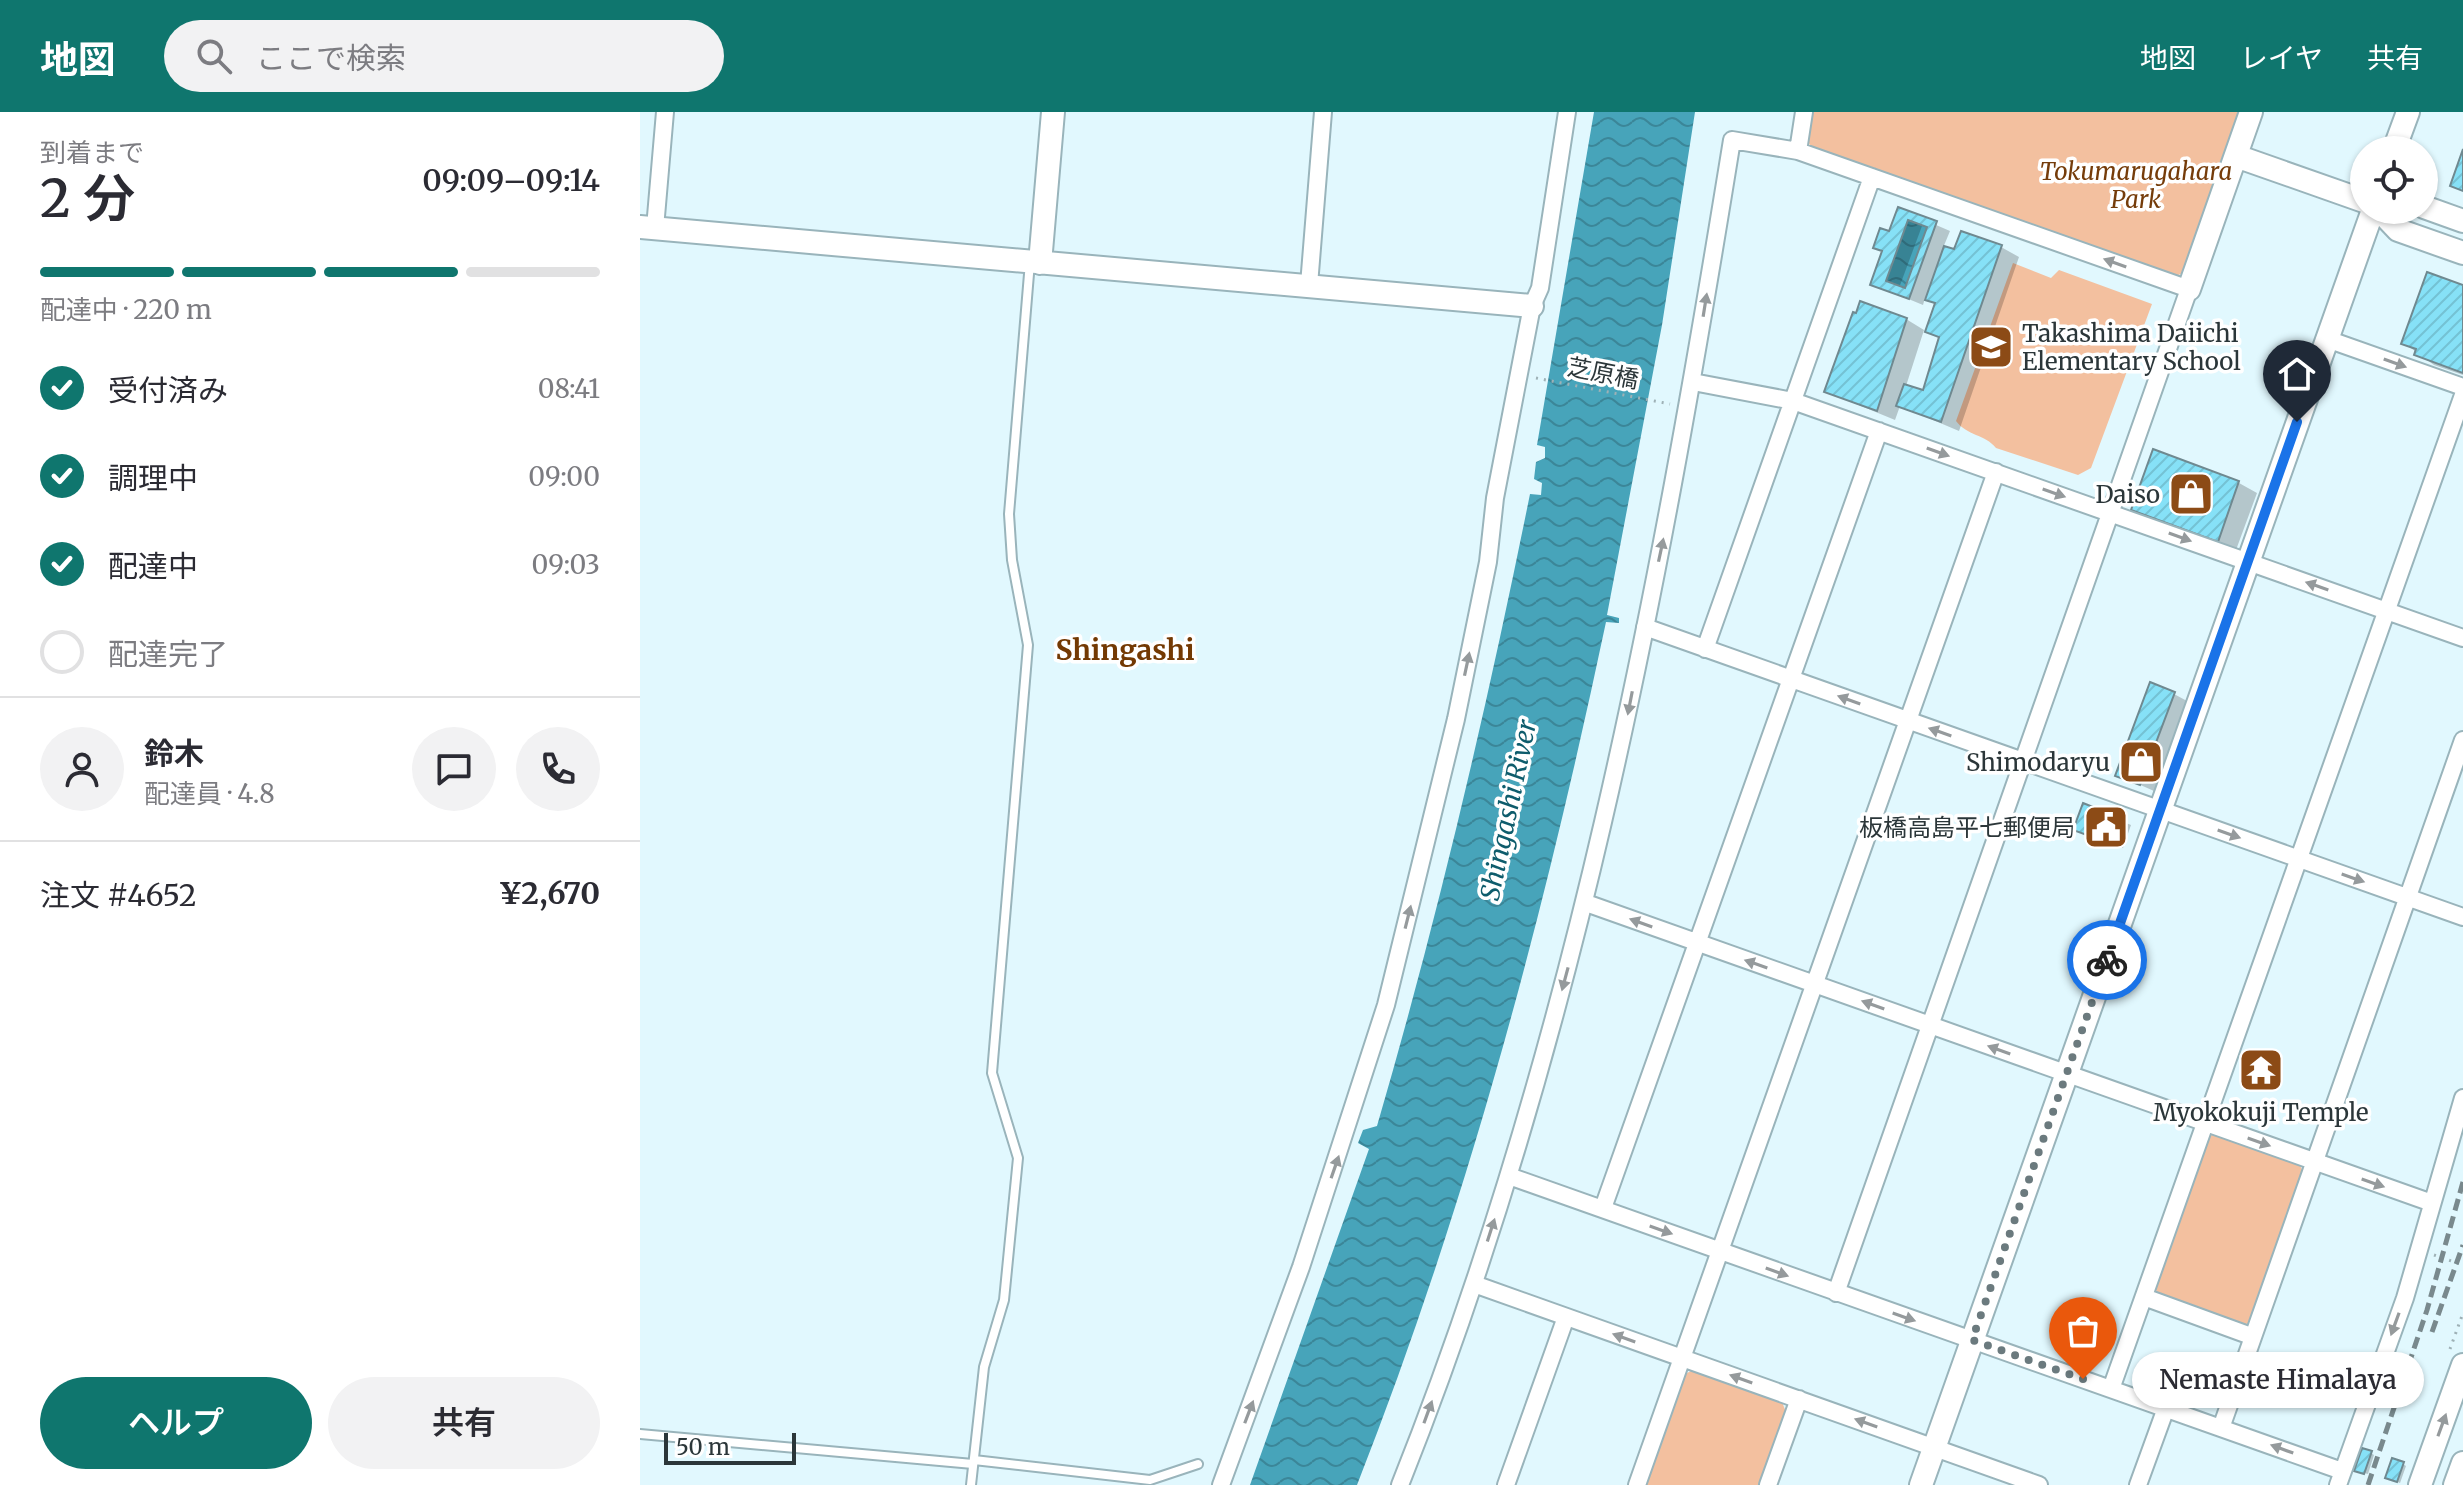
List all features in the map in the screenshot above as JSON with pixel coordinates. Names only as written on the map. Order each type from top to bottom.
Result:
[{"type":"street","points":[[665,112],[648,228],[1532,306]]},
{"type":"street","points":[[1035,262],[1053,112]]},
{"type":"street","points":[[1309,285],[1323,112]]},
{"type":"street","points":[[1221,1485],[1301,1267],[1393,977],[1468,662],[1532,306],[1540,288],[1567,112]]},
{"type":"street","points":[[1798,151],[1804,112]]},
{"type":"street","points":[[1836,1293],[2251,112]]},
{"type":"street","points":[[2399,136],[2408,112]]},
{"type":"street","points":[[1400,1485],[1474,1284],[1509,1176],[1586,903],[1693,382],[1732,140],[1798,151],[2189,289]]},
{"type":"street","points":[[2236,156],[2350,196]]},
{"type":"street","points":[[1705,649],[1872,177]]},
{"type":"street","points":[[2438,212],[2463,221]]},
{"type":"street","points":[[1921,1485],[2327,339],[2371,224]]},
{"type":"street","points":[[2391,224],[2398,230],[2463,253]]},
{"type":"street","points":[[2327,339],[2463,387]]},
{"type":"street","points":[[1693,382],[1793,401],[2463,638]]},
{"type":"street","points":[[2111,1389],[2463,395]]},
{"type":"street","points":[[1603,1208],[1879,431]]},
{"type":"street","points":[[1637,1485],[1996,472]]},
{"type":"street","points":[[1645,627],[2463,917]]},
{"type":"street","points":[[2221,1428],[2463,740]]},
{"type":"street","points":[[1586,903],[2432,1203]]},
{"type":"street","points":[[1509,1176],[2166,1408],[2340,1478],[2405,1298],[2463,1098]]},
{"type":"street","points":[[1474,1284],[2039,1485]]},
{"type":"street","points":[[2144,1297],[2251,1336]]},
{"type":"street","points":[[1506,1485],[1566,1317]]},
{"type":"street","points":[[2420,1485],[2463,1365]]},
{"type":"street","points":[[1768,1485],[1799,1399]]},
{"type":"street","points":[[2138,1485],[2166,1408]]},
{"type":"street","points":[[2455,1485],[2463,1463]]},
{"type":"lane","points":[[971,1485],[984,1367],[1004,1300],[1018,1158],[992,1073],[1028,645],[1012,560],[1009,514],[1035,262]]},
{"type":"lane","points":[[640,1434],[1150,1480],[1198,1464]]},
{"type":"path","name":"芝原橋","points":[[1528,377],[1672,404]]},
{"type":"path","points":[[2432,1254],[2462,1264]]},
{"type":"green space","name":"Tokumarugahara Park","points":[[1811,112],[2240,112],[2183,273],[2176,276],[1811,148],[1808,141]]},
{"type":"green space","points":[[2013,263],[2051,278],[2059,270],[2152,304],[2091,468],[2078,475],[1996,448],[1965,430],[1956,421]]},
{"type":"green space","points":[[2214,1134],[2299,1164],[2303,1171],[2249,1323],[2241,1326],[2159,1296],[2155,1288],[2208,1137]]},
{"type":"green space","points":[[1693,1370],[1782,1402],[1786,1412],[1760,1485],[1645,1485],[1685,1374]]},
{"type":"water","name":"Shingashi River","points":[[1594,112],[1695,112],[1662,325],[1607,615],[1619,618],[1619,623],[1606,622],[1529,950],[1468,1166],[1397,1380],[1357,1485],[1250,1485],[1369,1149],[1358,1143],[1363,1130],[1377,1126],[1421,969],[1460,812],[1530,494],[1541,495],[1542,483],[1534,479],[1536,462],[1545,458],[1545,447],[1537,445]]},
{"type":"water","points":[[1908,220],[1927,227],[1905,288],[1886,281]]},
{"type":"building","points":[[2463,149],[2463,191],[2450,186]]},
{"type":"building","points":[[1898,207],[1937,221],[1909,299],[1870,285],[1882,251],[1873,248],[1880,228],[1889,231]],"holes":[[[1908,220],[1927,227],[1905,288],[1886,281]]]},
{"type":"building","points":[[1961,231],[2002,245],[1941,422],[1896,406],[1904,384],[1923,390],[1939,337],[1925,332],[1935,303],[1925,300],[1944,246],[1954,249]]},
{"type":"building","points":[[2427,272],[2463,285],[2463,373],[2414,355],[2416,349],[2401,344]]},
{"type":"building","points":[[1860,301],[1907,318],[1877,411],[1824,392],[1853,312],[1856,313]]},
{"type":"building","points":[[2153,449],[2239,481],[2218,542],[2131,510]]},
{"type":"building","points":[[2150,682],[2175,692],[2140,785],[2115,776]]},
{"type":"building","points":[[2083,803],[2123,819],[2114,845],[2073,830]]},
{"type":"building","points":[[2362,1448],[2372,1451],[2364,1474],[2354,1471]]},
{"type":"building","points":[[2392,1458],[2404,1462],[2397,1482],[2385,1478]]},
{"type":"railway","points":[[2368,1485],[2427,1310],[2463,1182]]},
{"type":"railway","points":[[2432,1332],[2463,1245]]},
{"type":"way so far","points":[[2083,1379],[1972,1340],[2107,960]]},
{"type":"place","name":"Takashima Daiichi Elementary School","points":[[1991,347]]},
{"type":"place","name":"Daiso","points":[[2191,494]]},
{"type":"place","name":"Shimodaryu","points":[[2141,762]]},
{"type":"place","name":"板橋高島平七郵便局","points":[[2106,827]]},
{"type":"place","name":"Myokokuji Temple","points":[[2261,1070]]},
{"type":"place","name":"Nemaste Himalaya","points":[[2083,1379]]},
{"type":"district","name":"Shingashi","points":[[1125,650]]},
{"type":"route","points":[[2107,960],[2297,422]]}]
